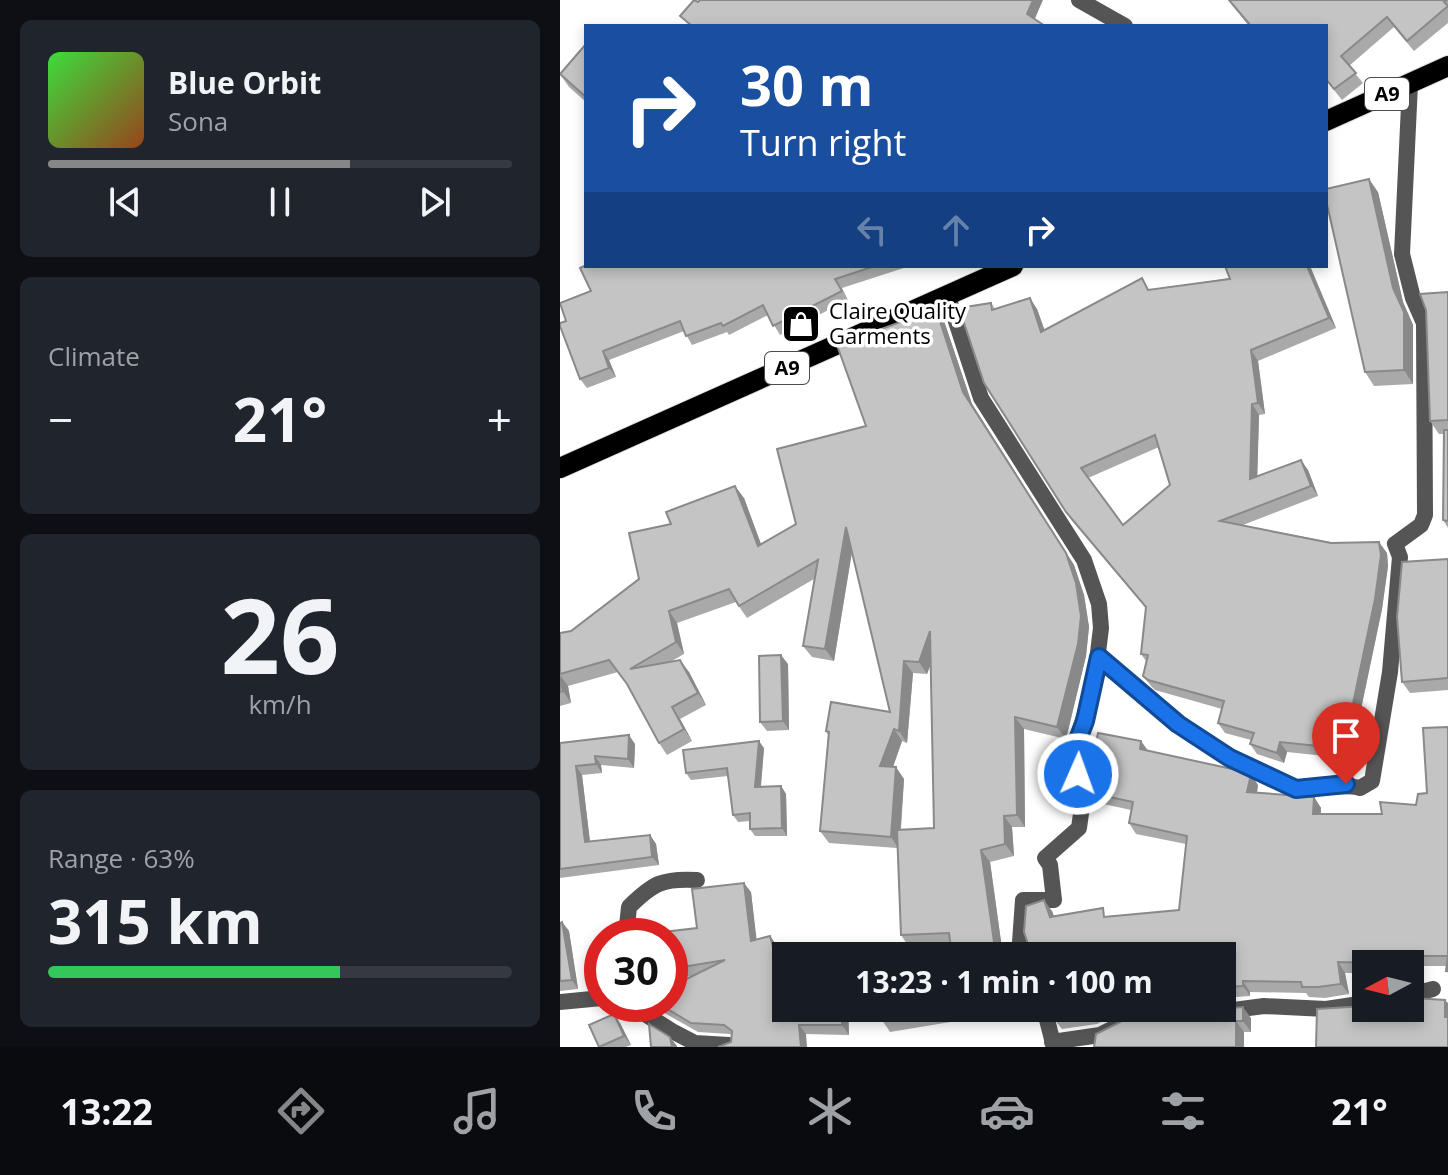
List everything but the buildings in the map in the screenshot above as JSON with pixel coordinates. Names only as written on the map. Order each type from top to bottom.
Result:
[{"type":"main road","name":"A9","points":[[1328,120],[1448,66]]},
{"type":"main road","name":"A9","points":[[560,468],[1009,268]]},
{"type":"street","points":[[1079,0],[1104,6],[1123,24]]},
{"type":"street","points":[[1099,657],[1178,724],[1230,758],[1296,789],[1346,784],[1360,788],[1372,781],[1390,672],[1400,557],[1395,544],[1421,525],[1425,515],[1424,323],[1413,298],[1402,241],[1410,84]]},
{"type":"street","points":[[948,297],[981,398],[1084,560],[1099,604],[1099,657],[1085,721],[1072,755],[1084,792],[1079,828],[1045,858],[1050,865],[1054,900],[1023,900],[1020,942]]},
{"type":"street","points":[[628,918],[629,907],[647,889],[672,878],[697,880]]},
{"type":"street","points":[[1424,991],[1433,989]]},
{"type":"street","points":[[560,1002],[584,1000]]},
{"type":"street","points":[[1236,1009],[1264,1006],[1326,1009],[1352,1005]]},
{"type":"street","points":[[658,1022],[695,1043],[729,1045]]},
{"type":"street","points":[[1047,1022],[1053,1045],[1100,1035],[1126,1022]]},
{"type":"place","name":"Claire Quality Garments","points":[[801,324]]},
{"type":"route","points":[[1078,774],[1072,755],[1085,721],[1099,657],[1178,724],[1230,758],[1296,789],[1346,784]]}]
